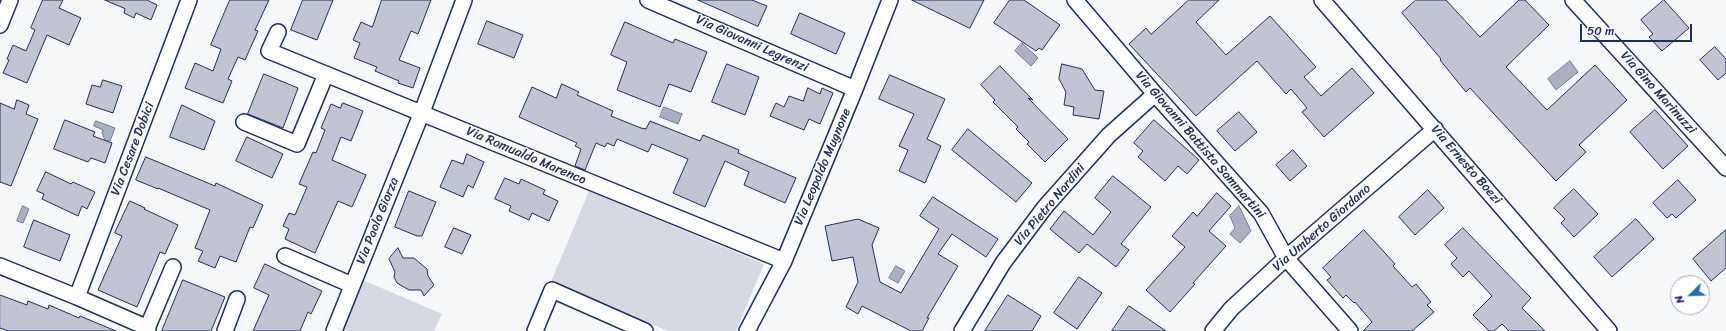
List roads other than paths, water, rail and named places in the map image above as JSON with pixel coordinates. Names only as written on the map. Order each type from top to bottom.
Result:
[{"type":"street","points":[[0,25],[10,0]]},
{"type":"street","name":"Via Cesare Dobici","points":[[77,297],[189,0]]},
{"type":"street","name":"Via Paolo Giorza","points":[[334,331],[422,112],[464,0]]},
{"type":"street","name":"Via Giovanni Legrenzi","points":[[648,0],[680,6],[855,89]]},
{"type":"street","name":"Via Leopoldo Mugnone","points":[[747,331],[784,261],[890,0]]},
{"type":"street","name":"Via Giovanni Battista Sammartini","points":[[1075,0],[1155,94],[1261,213],[1286,258],[1350,331]]},
{"type":"street","name":"Via Ernesto Boezi","points":[[1322,0],[1609,331]]},
{"type":"street","name":"Via Gino Marinuzzi","points":[[1573,0],[1726,168]]},
{"type":"street","name":"Via Romualdo Marenco","points":[[278,32],[269,51],[422,112],[582,180],[784,261]]},
{"type":"street","points":[[244,122],[297,144],[326,74]]},
{"type":"street","name":"Via Pietro Nardini","points":[[962,331],[1002,263],[1045,207],[1109,135],[1155,94]]},
{"type":"street","name":"Via Umberto Giordano","points":[[1213,331],[1232,309],[1286,258],[1435,130]]},
{"type":"street","points":[[285,256],[352,285]]},
{"type":"street","points":[[0,266],[77,297],[147,330],[173,267]]},
{"type":"street","points":[[535,331],[552,290],[645,331]]},
{"type":"street","points":[[225,331],[237,299]]},
{"type":"water","points":[[1022,43],[1038,58],[1031,66],[1015,51]]},
{"type":"water","points":[[1570,61],[1578,72],[1556,90],[1548,79]]},
{"type":"water","points":[[664,107],[682,114],[678,124],[660,117]]},
{"type":"water","points":[[96,121],[115,128],[110,141],[105,140],[102,133],[103,130],[94,126]]},
{"type":"water","points":[[23,206],[29,209],[23,223],[17,221]]},
{"type":"water","points":[[1239,206],[1251,231],[1240,243],[1230,234],[1235,228],[1230,216]]},
{"type":"water","points":[[896,266],[905,271],[898,283],[889,278]]}]
